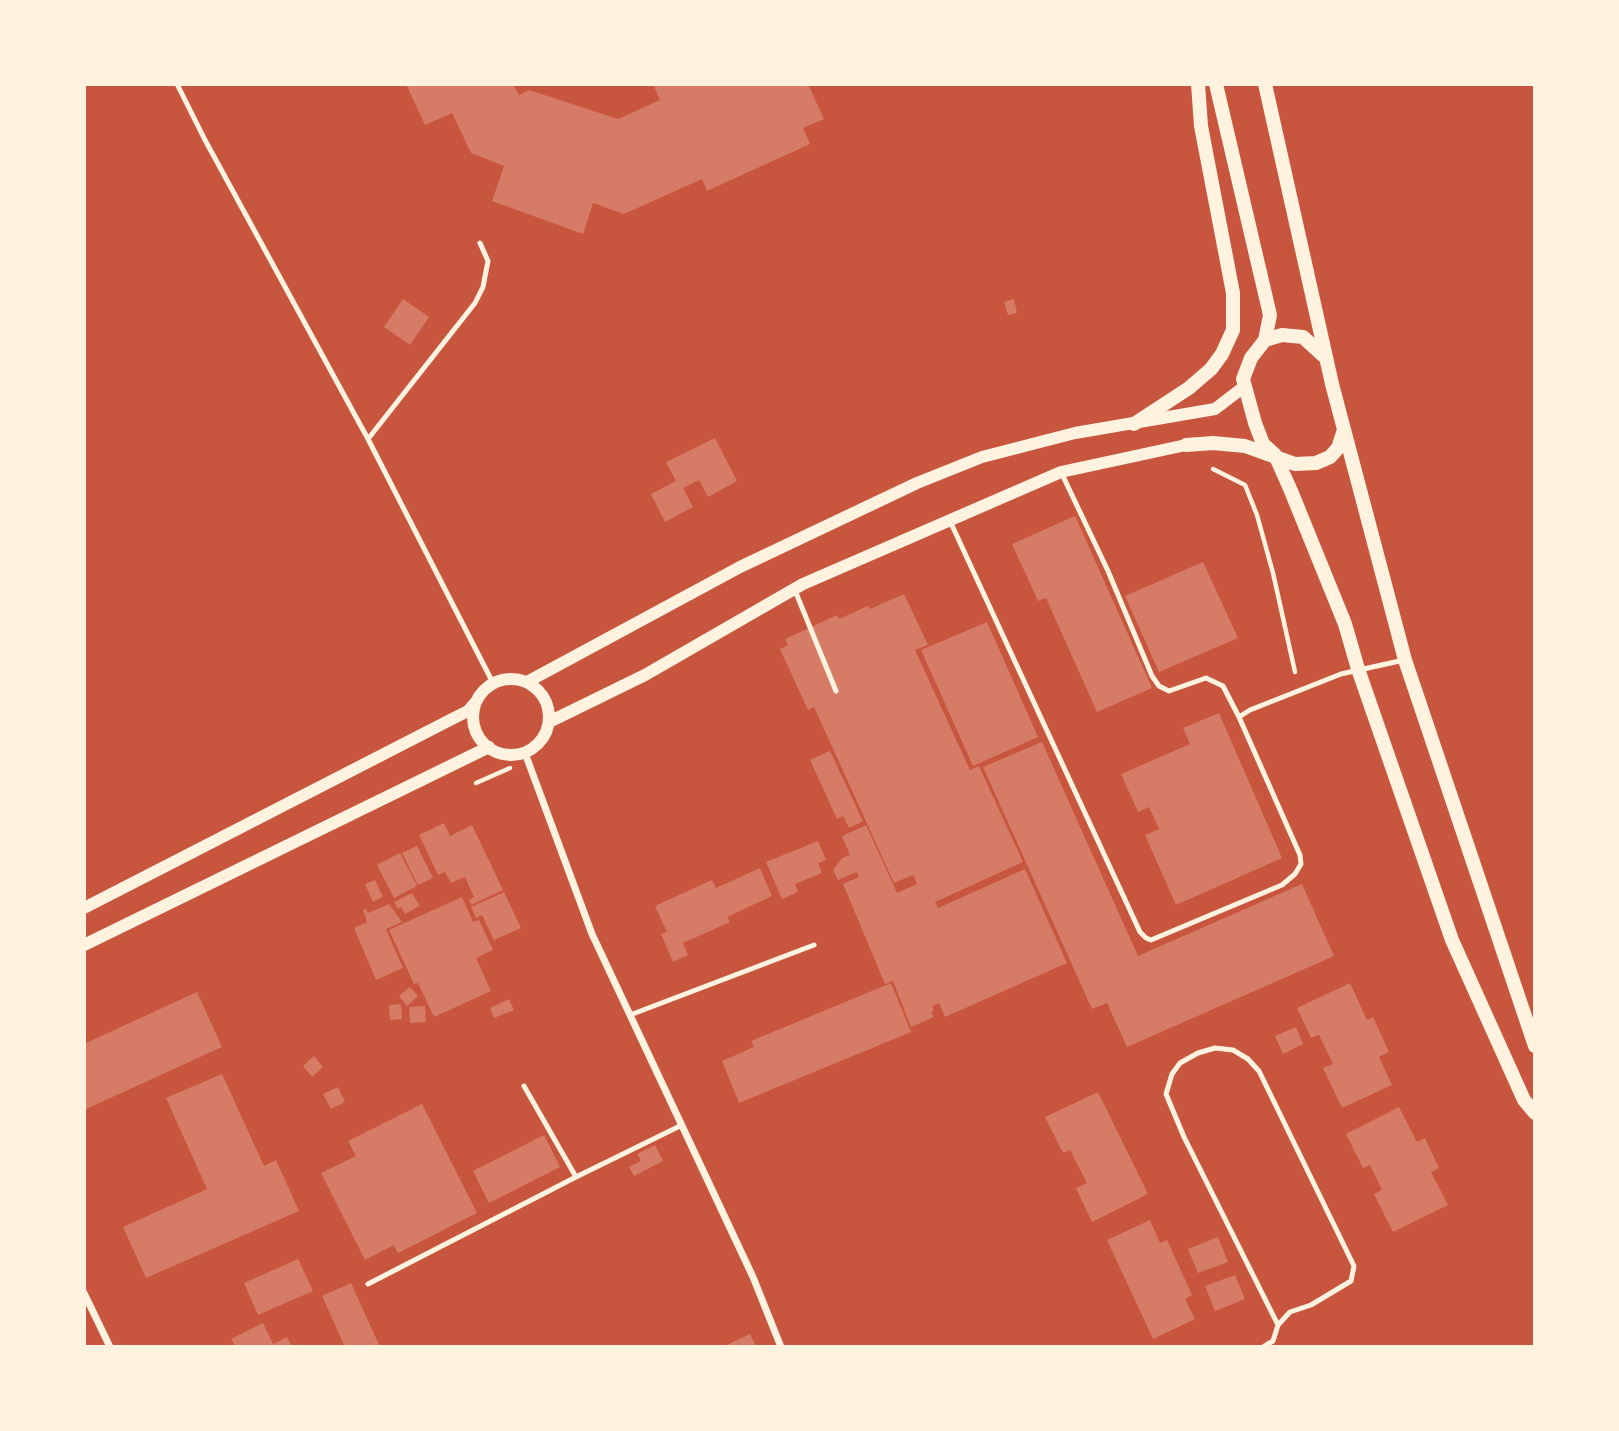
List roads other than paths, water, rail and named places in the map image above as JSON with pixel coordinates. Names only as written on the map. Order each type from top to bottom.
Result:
[{"type":"main road","points":[[1133,424],[1189,388],[1211,369],[1222,355],[1233,330],[1233,293],[1201,126],[1198,84]]},
{"type":"main road","points":[[1216,84],[1270,315],[1265,340],[1251,358],[1243,379],[1255,423],[1263,444],[1275,455],[1345,624],[1358,669],[1452,940],[1524,1100],[1535,1112]]},
{"type":"main road","points":[[1265,84],[1326,358],[1405,660],[1535,1046]]},
{"type":"main road","points":[[1265,340],[1282,335],[1303,337],[1326,358]]},
{"type":"main road","points":[[1186,445],[1213,443],[1245,446],[1295,464],[1316,463],[1330,457],[1338,448],[1344,429]]},
{"type":"street","points":[[527,682],[740,567],[917,483],[982,457],[1075,433],[1215,409],[1245,386]]},
{"type":"street","points":[[549,722],[645,675],[794,588],[1062,472],[1186,445]]},
{"type":"street","points":[[514,678],[527,682],[538,689],[546,701],[550,713],[543,739],[526,756],[508,755],[488,747],[477,733],[473,721],[474,707],[480,695],[493,683],[514,678]]},
{"type":"street","points":[[84,908],[440,726],[468,711],[476,702]]},
{"type":"street","points":[[84,945],[488,747]]},
{"type":"street","points":[[526,756],[592,934],[753,1277],[781,1347]]},
{"type":"street","points":[[84,1293],[110,1347]]},
{"type":"lane","points":[[177,84],[368,439],[493,683]]},
{"type":"lane","points":[[368,439],[475,303],[484,287],[488,261],[480,243]]},
{"type":"lane","points":[[950,521],[1140,932],[1146,938],[1157,939],[1282,885],[1295,874],[1301,864],[1300,856],[1223,685],[1206,678],[1169,691],[1159,686],[1152,676],[1108,571],[1062,472]]},
{"type":"lane","points":[[794,588],[836,691]]},
{"type":"lane","points":[[1238,717],[1299,690],[1358,669],[1405,660]]},
{"type":"lane","points":[[629,1015],[814,946]]},
{"type":"lane","points":[[1263,1347],[1273,1341],[1278,1325],[1290,1312],[1311,1305],[1351,1281],[1354,1266],[1259,1071],[1248,1059],[1233,1050],[1215,1048],[1198,1053],[1181,1063],[1172,1074],[1166,1094],[1184,1137],[1278,1325]]},
{"type":"lane","points":[[524,1086],[576,1177]]},
{"type":"lane","points":[[368,1284],[682,1125]]}]
